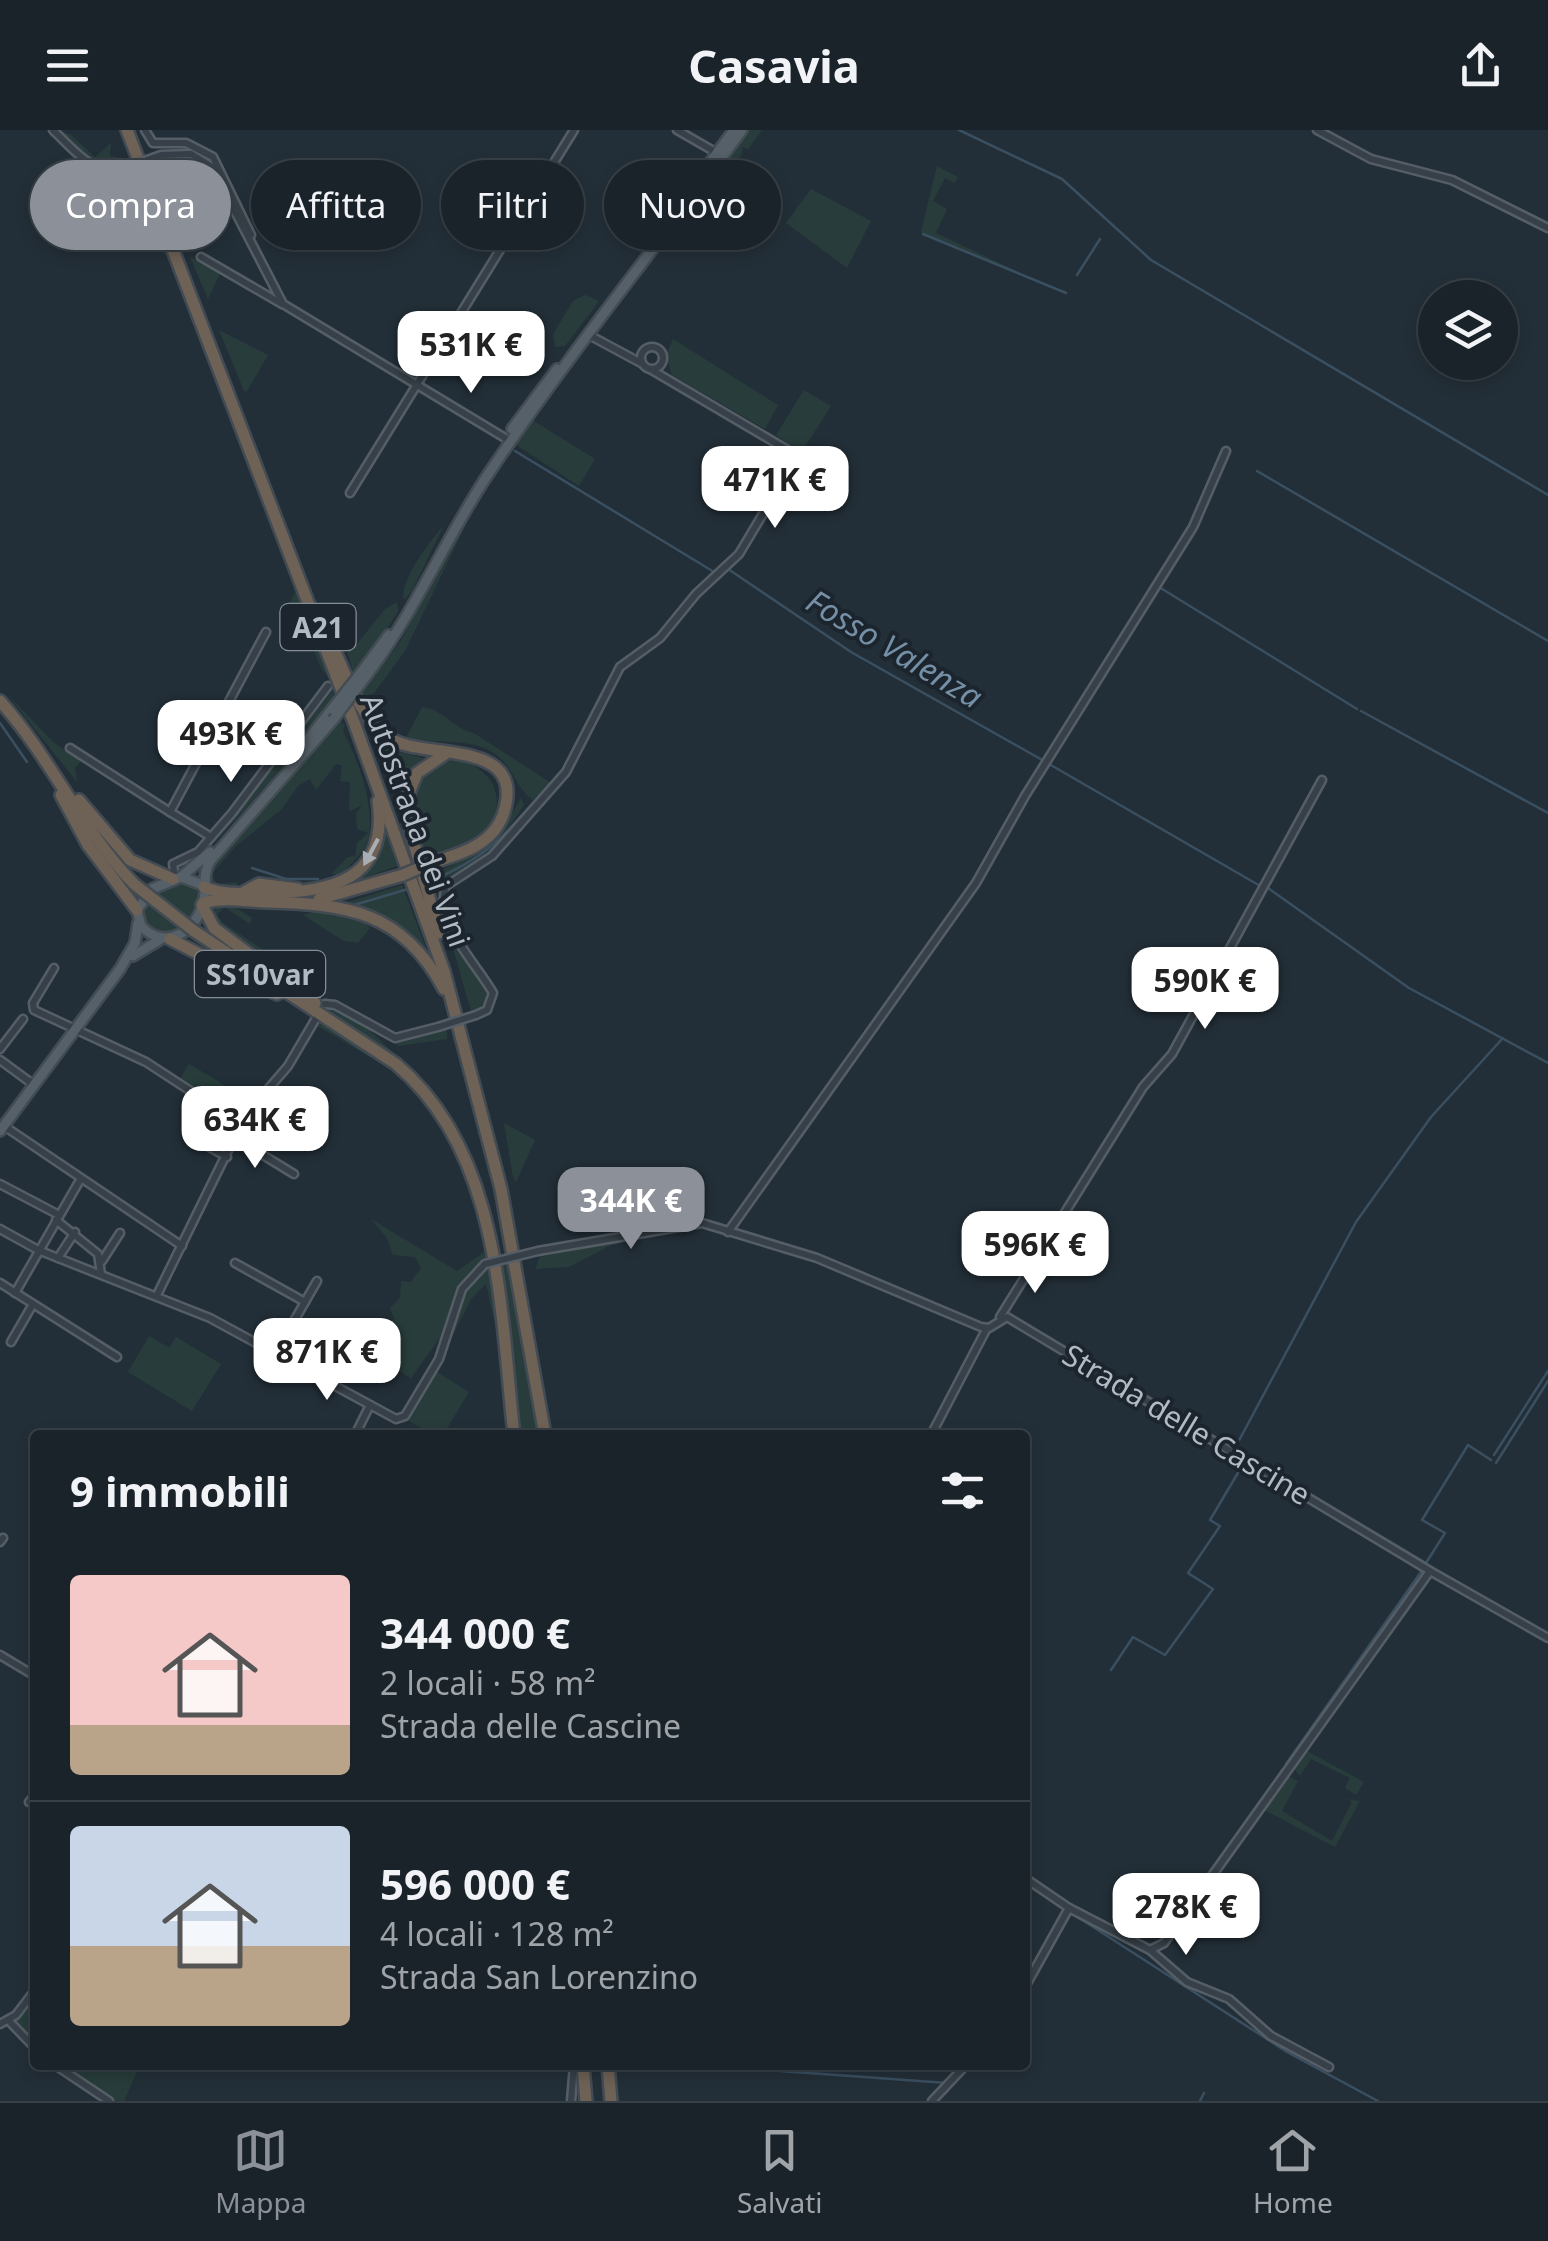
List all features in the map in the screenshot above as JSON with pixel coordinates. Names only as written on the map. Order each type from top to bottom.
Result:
[{"type":"highway","name":"Autostrada dei Vini","points":[[127,130],[356,725],[444,971],[488,1132],[519,1276],[543,1430]]},
{"type":"highway","name":"Autostrada dei Vini","points":[[135,130],[443,947],[503,1161],[551,1430]]},
{"type":"highway","points":[[324,1015],[302,992],[210,924],[203,904],[329,896],[403,875],[485,840],[499,824],[506,806],[503,783],[495,770],[476,755],[409,748],[387,738],[368,717],[334,650]]},
{"type":"highway","name":"SS10var","points":[[0,701],[54,771],[99,842],[134,884],[194,931],[324,1015],[412,1078],[436,1104],[462,1148],[478,1193],[494,1274],[513,1430]]},
{"type":"highway","points":[[243,894],[267,884],[306,897],[357,873],[373,853],[379,837],[377,793],[356,725]]},
{"type":"highway","points":[[443,947],[407,808],[412,782],[424,765],[438,755],[460,751]]},
{"type":"highway","points":[[54,771],[130,860],[176,878]]},
{"type":"highway","points":[[54,771],[64,803],[88,845],[138,915]]},
{"type":"highway","points":[[203,886],[243,894],[329,896]]},
{"type":"highway","points":[[293,893],[367,915],[414,945],[443,988],[488,1132]]},
{"type":"highway","points":[[210,924],[213,907],[228,900]]},
{"type":"highway","points":[[166,939],[324,1015]]},
{"type":"highway","points":[[583,2070],[586,2101]]},
{"type":"highway","points":[[612,2070],[615,2101]]},
{"type":"main road","points":[[120,968],[137,952],[187,929],[203,904],[203,886],[214,855],[405,622],[506,441],[734,130]]},
{"type":"main road","points":[[506,441],[590,336],[742,130]]},
{"type":"main road","points":[[2,1128],[120,968],[135,943],[138,915],[152,889],[200,864],[332,715]]},
{"type":"main road","points":[[176,878],[203,886]]},
{"type":"main road","points":[[138,915],[147,932],[166,939]]},
{"type":"street","points":[[53,130],[94,167],[112,172],[161,155],[191,154],[212,167],[258,255]]},
{"type":"street","points":[[144,130],[153,143],[186,144],[213,157],[282,304]]},
{"type":"street","points":[[350,493],[574,130]]},
{"type":"street","points":[[677,130],[717,154]]},
{"type":"street","points":[[1317,130],[1371,158],[1452,180],[1548,228]]},
{"type":"street","points":[[201,257],[506,441]]},
{"type":"street","points":[[157,1296],[244,1116],[335,1005],[395,1038],[487,1010],[493,993],[458,938],[444,901],[446,886],[492,856],[566,772],[620,667],[660,638],[696,594],[739,554],[802,459],[590,336]]},
{"type":"street","points":[[647,367],[641,356],[650,348],[660,350],[674,382]]},
{"type":"street","points":[[647,367],[662,360]]},
{"type":"street","points":[[728,1232],[976,884],[1034,781],[1184,542],[1226,451]]},
{"type":"street","points":[[170,812],[266,632]]},
{"type":"street","points":[[176,878],[173,864],[196,854],[211,837],[328,686]]},
{"type":"street","points":[[70,748],[211,837]]},
{"type":"street","points":[[934,1430],[987,1328],[1000,1317],[1142,1087],[1172,1054],[1322,780]]},
{"type":"street","points":[[54,968],[32,1007],[146,1062],[212,1105],[244,1116]]},
{"type":"street","points":[[0,1049],[22,1018]]},
{"type":"street","points":[[0,1060],[34,1085]]},
{"type":"street","points":[[2,1128],[182,1246]]},
{"type":"street","points":[[193,1138],[226,1158]]},
{"type":"street","points":[[235,1138],[294,1174]]},
{"type":"street","points":[[15,1292],[80,1180]]},
{"type":"street","points":[[0,1184],[58,1218],[74,1232],[98,1254],[101,1276]]},
{"type":"street","points":[[0,1229],[38,1250],[152,1298],[157,1296],[396,1419],[405,1416],[436,1365],[462,1289],[485,1264],[688,1224],[817,1258],[987,1328]]},
{"type":"street","points":[[58,1258],[74,1232]]},
{"type":"street","points":[[101,1263],[120,1233]]},
{"type":"street","points":[[235,1263],[305,1302]]},
{"type":"street","points":[[275,1354],[317,1281]]},
{"type":"street","points":[[1,1287],[117,1357]]},
{"type":"street","points":[[11,1342],[33,1304]]},
{"type":"street","name":"Strada delle Cascine","points":[[1000,1317],[1016,1320],[1548,1638]]},
{"type":"street","points":[[358,1430],[370,1405]]},
{"type":"street","points":[[1150,1950],[1161,1946],[1170,1935],[1430,1570]]},
{"type":"street","points":[[0,1656],[30,1673]]},
{"type":"street","points":[[1030,1882],[1067,1912],[1150,1950],[1187,1982],[1229,1999],[1271,2036],[1330,2067]]},
{"type":"street","points":[[1030,1978],[1067,1912]]},
{"type":"street","points":[[30,1995],[4,2023],[30,2044]]},
{"type":"street","points":[[62,2070],[108,2101]]},
{"type":"street","points":[[571,2101],[574,2070]]},
{"type":"street","points":[[932,2101],[961,2070]]},
{"type":"green space","points":[[58,130],[71,135],[95,157],[111,143],[110,156],[123,160],[92,160]]},
{"type":"green space","points":[[748,130],[762,130],[748,149],[742,147],[737,160],[726,160],[731,150]]},
{"type":"green space","points":[[54,135],[84,160],[76,160]]},
{"type":"green space","points":[[937,166],[958,177],[955,183],[945,178],[933,201],[947,209],[936,233],[1029,277],[921,232]]},
{"type":"green space","points":[[811,189],[871,221],[847,268],[786,223]]},
{"type":"green space","points":[[190,257],[221,271],[208,299]]},
{"type":"green space","points":[[585,295],[599,301],[565,346],[555,347],[553,334],[573,301]]},
{"type":"green space","points":[[219,330],[268,355],[247,391],[244,391]]},
{"type":"green space","points":[[673,339],[778,405],[765,429],[672,375],[666,355]]},
{"type":"green space","points":[[804,390],[831,406],[801,453],[776,435]]},
{"type":"green space","points":[[532,420],[595,459],[579,486],[515,444]]},
{"type":"green space","points":[[482,491],[405,651],[374,693],[363,699],[361,693],[400,642]]},
{"type":"green space","points":[[444,525],[412,591],[404,600],[411,572]]},
{"type":"green space","points":[[296,590],[329,677],[305,630],[285,615]]},
{"type":"green space","points":[[397,602],[398,612],[354,677],[346,646],[357,644],[385,609]]},
{"type":"green space","points":[[333,690],[334,701],[275,776],[194,865],[178,871],[177,863],[198,855],[215,839]]},
{"type":"green space","points":[[6,693],[53,742],[81,761],[75,768],[77,782]]},
{"type":"green space","points":[[422,707],[474,733],[551,783],[533,800],[503,761],[489,750],[406,738]]},
{"type":"green space","points":[[339,720],[345,725],[343,731],[367,796],[369,836],[362,852],[344,874],[331,874],[348,857],[355,856],[357,843],[368,833],[357,829],[356,814],[362,805],[349,811],[350,782],[340,781],[342,766],[336,764],[316,790],[310,779],[298,786],[281,810],[236,846],[212,874],[217,884],[237,882],[237,886],[223,890],[210,884],[211,868]]},
{"type":"green space","points":[[374,736],[395,751],[423,758],[407,777],[400,802]]},
{"type":"green space","points":[[447,760],[462,761],[485,774],[497,796],[496,809],[492,822],[476,839],[424,860],[414,802],[422,777]]},
{"type":"green space","points":[[521,798],[524,805],[490,854],[433,886],[432,875],[493,845]]},
{"type":"green space","points":[[384,828],[397,866],[360,879],[376,857]]},
{"type":"green space","points":[[189,881],[200,895],[185,927],[163,936],[146,927],[141,910],[149,893]]},
{"type":"green space","points":[[402,885],[430,959],[388,919],[345,903]]},
{"type":"green space","points":[[230,904],[252,918],[250,924],[224,907],[217,915],[223,923],[307,979],[324,1002],[321,1005],[218,921],[214,911],[217,906]]},
{"type":"green space","points":[[321,909],[356,916],[370,928],[358,943],[344,941],[303,915]]},
{"type":"green space","points":[[450,938],[489,991],[485,1008],[471,1011]]},
{"type":"green space","points":[[327,1005],[367,1028],[413,1071],[333,1014]]},
{"type":"green space","points":[[324,1024],[393,1068],[427,1102],[395,1072],[316,1025]]},
{"type":"green space","points":[[447,1028],[447,1039],[399,1046],[374,1032],[399,1041]]},
{"type":"green space","points":[[189,1064],[228,1087],[232,1093],[222,1107],[180,1079]]},
{"type":"green space","points":[[504,1123],[535,1140],[516,1182],[513,1177]]},
{"type":"green space","points":[[371,1219],[457,1271],[484,1252],[488,1257],[459,1285],[438,1356],[432,1365],[442,1335],[411,1378],[372,1355],[394,1318],[390,1308],[400,1298],[401,1281],[411,1282],[421,1268],[415,1257],[393,1255],[387,1238]]},
{"type":"green space","points":[[670,1231],[611,1245],[569,1267],[535,1269],[540,1257]]},
{"type":"green space","points":[[510,1263],[540,1430],[520,1430],[499,1265]]},
{"type":"green space","points":[[488,1267],[499,1342],[486,1284],[471,1299],[449,1343],[465,1287]]},
{"type":"green space","points":[[149,1336],[169,1348],[176,1337],[221,1364],[192,1411],[128,1372]]},
{"type":"green space","points":[[435,1371],[469,1392],[446,1430],[425,1430],[406,1419]]},
{"type":"green space","points":[[1305,1750],[1364,1782],[1356,1795],[1345,1788],[1350,1778],[1311,1759],[1300,1776],[1292,1766]]},
{"type":"green space","points":[[1286,1775],[1298,1781],[1282,1811],[1332,1841],[1352,1802],[1347,1799],[1360,1801],[1335,1847],[1266,1811],[1264,1807]]},
{"type":"green space","points":[[30,2001],[30,2040],[15,2023]]},
{"type":"green space","points":[[64,2070],[138,2070],[124,2101],[109,2100]]},
{"type":"waterway","points":[[959,130],[1062,179],[1151,260],[1548,495]]},
{"type":"waterway","points":[[1391,161],[1448,176]]},
{"type":"waterway","points":[[923,234],[1066,293]]},
{"type":"waterway","points":[[1077,275],[1100,239]]},
{"type":"waterway","points":[[515,451],[714,572]]},
{"type":"waterway","points":[[1257,471],[1548,641]]},
{"type":"waterway","name":"Fosso Valenza","points":[[728,569],[851,652],[1044,761]]},
{"type":"waterway","name":"Fosso Valenza","points":[[683,605],[712,575]]},
{"type":"waterway","points":[[1159,587],[1357,709]]},
{"type":"waterway","name":"Fosso Valenza","points":[[594,710],[619,663],[652,640]]},
{"type":"waterway","points":[[1361,711],[1548,813]]},
{"type":"waterway","points":[[0,723],[27,762]]},
{"type":"waterway","name":"Fosso Valenza","points":[[1049,764],[1262,887]]},
{"type":"waterway","name":"Fosso Valenza","points":[[556,779],[566,766]]},
{"type":"waterway","name":"Fosso Valenza","points":[[431,881],[485,851],[551,783]]},
{"type":"waterway","points":[[252,868],[286,879],[318,879]]},
{"type":"waterway","name":"Fosso Valenza","points":[[1268,888],[1409,988],[1548,1063]]},
{"type":"waterway","name":"Fosso Valenza","points":[[354,905],[408,889]]},
{"type":"waterway","points":[[1235,1448],[1356,1222],[1431,1117],[1503,1038]]},
{"type":"waterway","points":[[1494,1455],[1548,1371]]},
{"type":"waterway","points":[[1496,1463],[1548,1381]]},
{"type":"waterway","points":[[1239,1452],[1426,1563],[1445,1533],[1422,1520],[1468,1445],[1491,1460]]},
{"type":"waterway","points":[[1111,1670],[1133,1637],[1165,1655],[1213,1589],[1188,1573],[1220,1526],[1210,1520],[1245,1461]]},
{"type":"waterway","points":[[1431,1567],[1548,1634]]},
{"type":"waterway","points":[[1286,1764],[1423,1569]]},
{"type":"waterway","points":[[1168,1930],[1283,1769]]},
{"type":"waterway","points":[[1030,1886],[1287,2052],[1378,2101]]},
{"type":"waterway","points":[[1047,1940],[1060,1917]]},
{"type":"waterway","points":[[767,2070],[947,2083]]},
{"type":"waterway","points":[[1200,2101],[1204,2093]]}]
